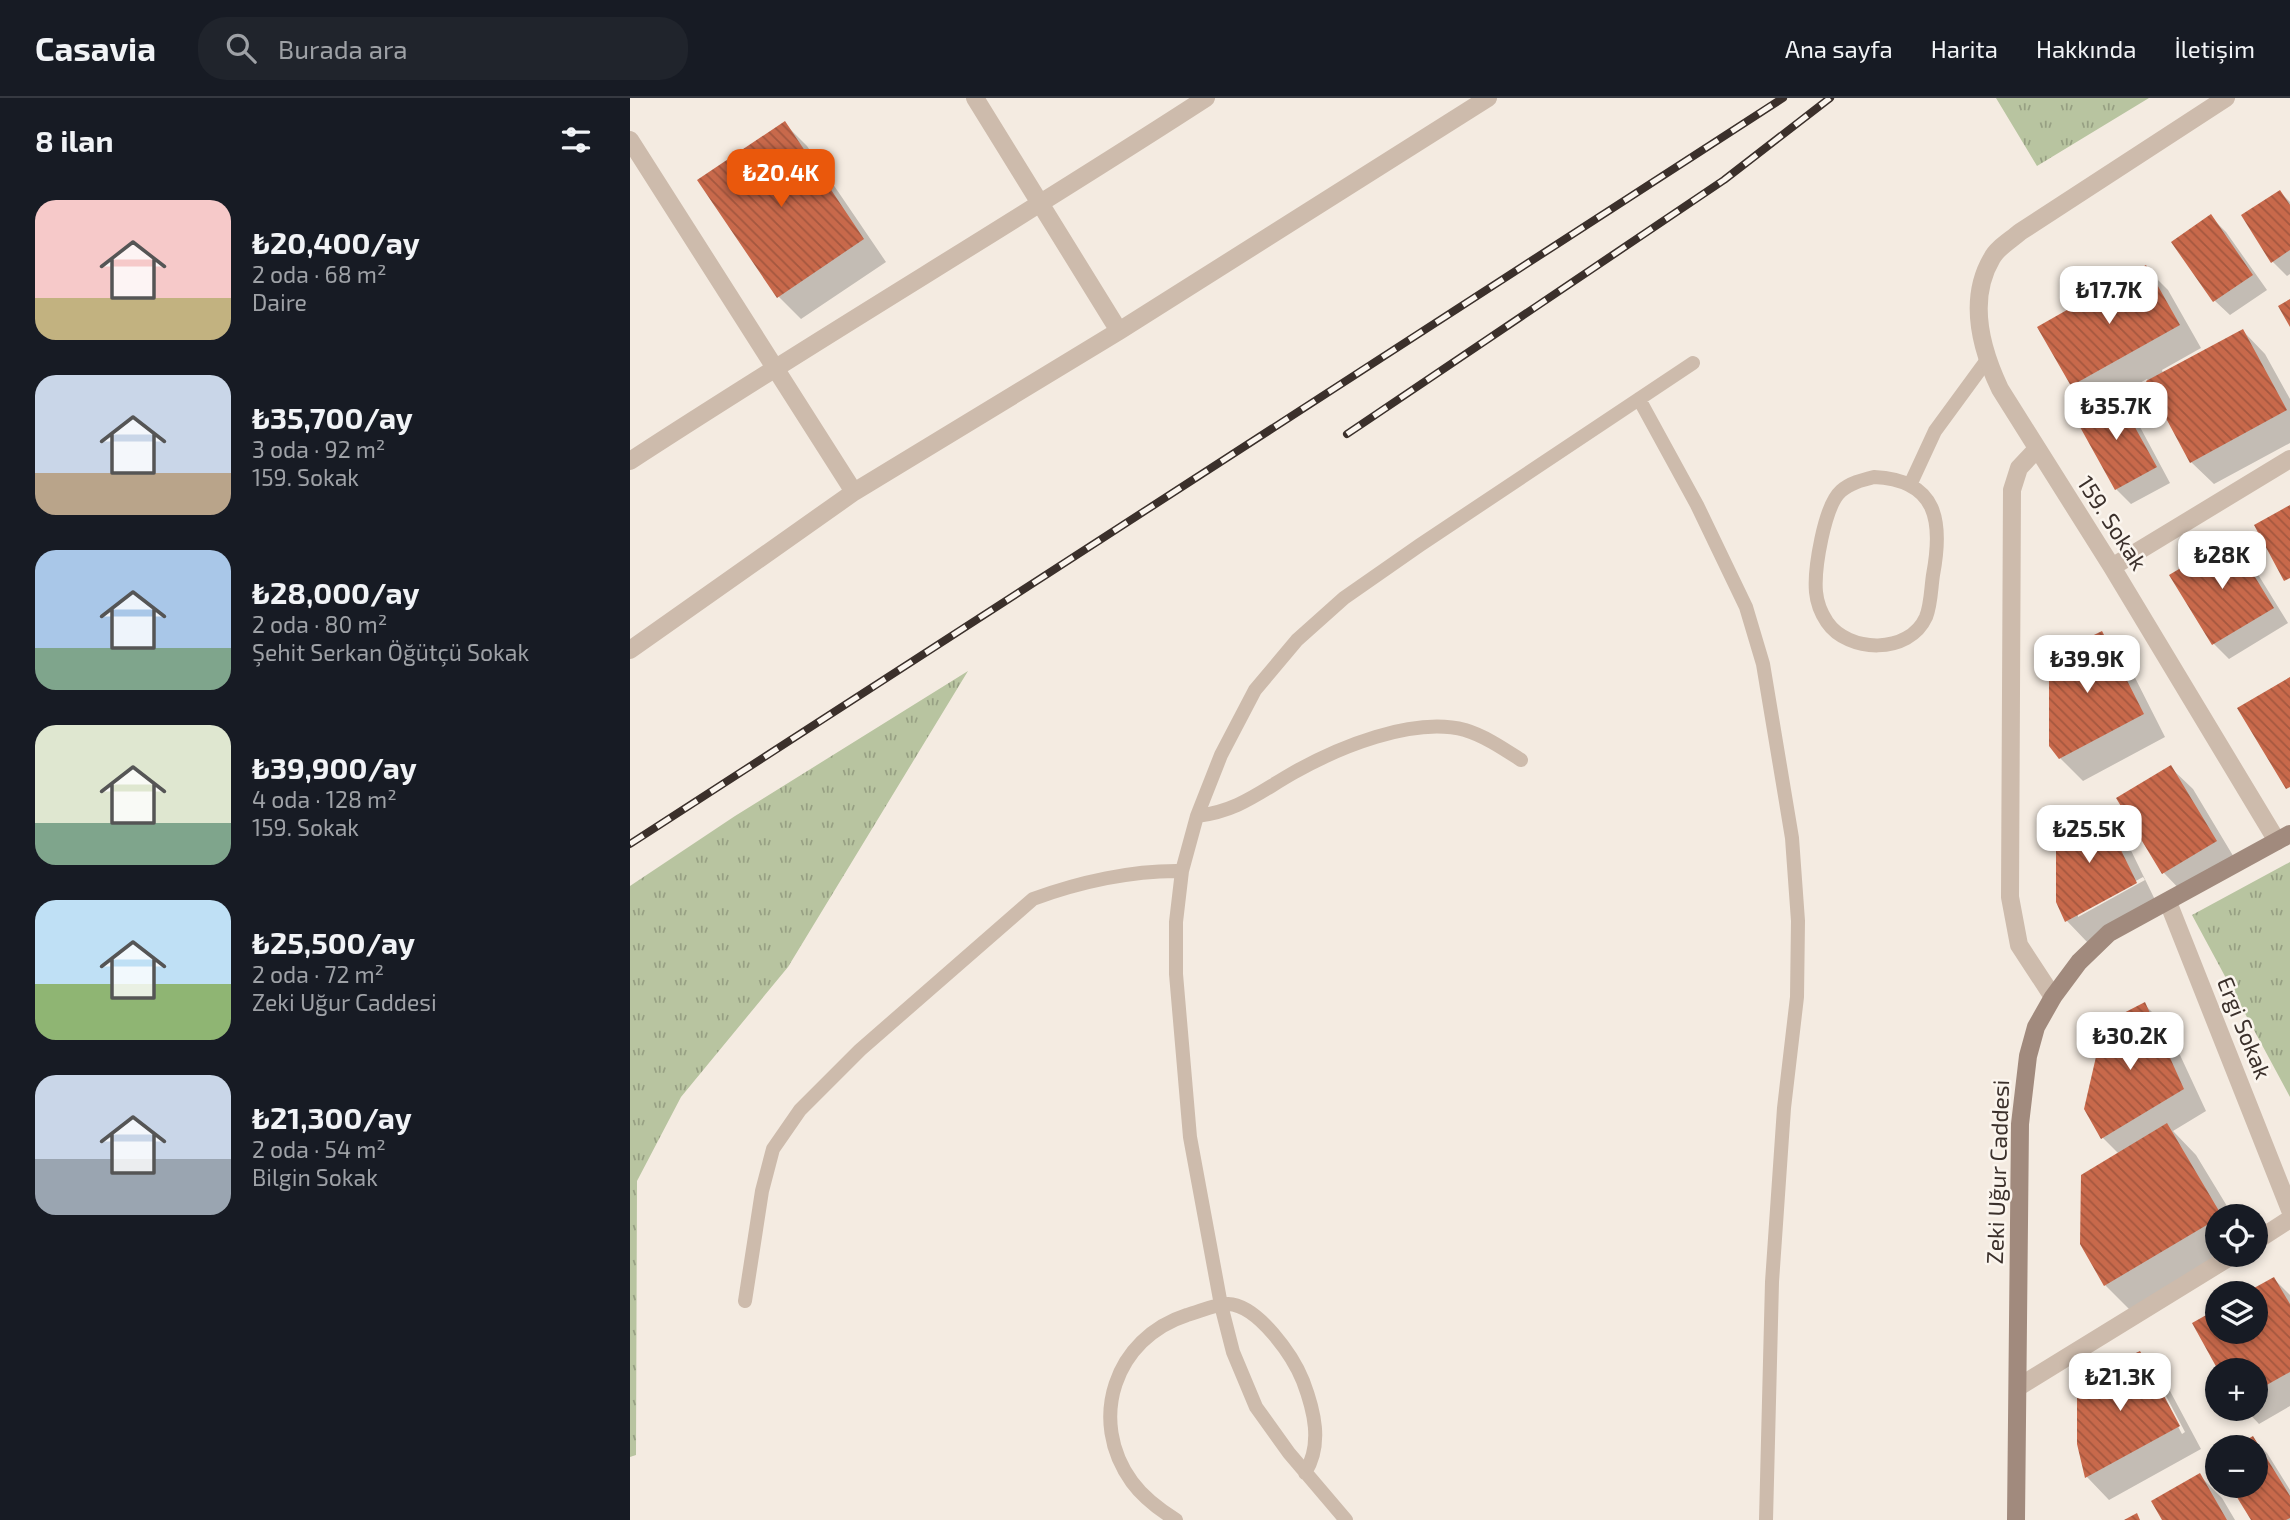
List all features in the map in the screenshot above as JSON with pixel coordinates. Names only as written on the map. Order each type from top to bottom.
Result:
[{"type":"main road","name":"Zeki Uğur Caddesi","points":[[2016,1520],[2020,1386],[2020,1124],[2028,1056],[2036,1027],[2053,997],[2079,962],[2109,933],[2284,837]]},
{"type":"street","points":[[975,98],[1119,331]]},
{"type":"street","points":[[630,461],[774,367],[1041,205],[1206,98]]},
{"type":"street","points":[[630,650],[854,492],[1119,331],[1488,98]]},
{"type":"street","name":"159. Sokak","points":[[2226,98],[2020,232],[1992,256],[1978,294],[1980,327],[1987,360],[2000,390],[2284,837]]},
{"type":"street","points":[[630,140],[854,492]]},
{"type":"street","points":[[2036,450],[2019,468],[2012,490],[2010,897],[2019,945],[2053,997]]},
{"type":"street","points":[[2112,567],[2290,459]]},
{"type":"street","name":"Ergi Sokak","points":[[2168,902],[2290,1210]]},
{"type":"street","points":[[2268,1233],[2290,1219]]},
{"type":"street","points":[[2020,1386],[2213,1267]]},
{"type":"lane","points":[[1910,485],[1935,431],[1987,360]]},
{"type":"lane","points":[[1346,1520],[1256,1407],[1233,1352],[1221,1305],[1191,1137],[1176,974],[1176,922],[1182,871],[1197,816],[1222,755],[1255,690],[1297,640],[1344,598],[1693,363]]},
{"type":"lane","points":[[1639,399],[1698,505],[1746,607],[1763,664],[1792,838],[1798,921],[1797,997],[1783,1108],[1772,1282],[1766,1520]]},
{"type":"lane","points":[[1874,477],[1893,478],[1910,485],[1925,497],[1935,512],[1939,530],[1925,617],[1914,631],[1898,641],[1880,646],[1861,645],[1845,638],[1830,626],[1820,611],[1816,593],[1829,506],[1841,491],[1856,481],[1874,477]]},
{"type":"lane","points":[[1197,816],[1226,812],[1246,803],[1322,757],[1371,738],[1412,729],[1446,727],[1466,730],[1521,760]]},
{"type":"lane","points":[[745,1301],[761,1191],[773,1149],[800,1111],[860,1050],[1033,899],[1147,871],[1182,871]]},
{"type":"lane","points":[[1176,1520],[1147,1498],[1121,1464],[1111,1421],[1112,1386],[1120,1368],[1143,1339],[1168,1323],[1221,1305],[1243,1309],[1270,1330],[1291,1356],[1306,1389],[1315,1430],[1315,1448],[1306,1473]]},
{"type":"green space","points":[[1996,98],[2149,98],[2037,166]]},
{"type":"green space","points":[[968,671],[788,967],[681,1097],[637,1181],[636,1455],[630,1457],[630,886],[735,816]]},
{"type":"green space","points":[[2290,862],[2290,1097],[2192,915]]},
{"type":"building","points":[[785,121],[864,239],[777,298],[697,180]]},
{"type":"building","points":[[2280,190],[2290,205],[2290,250],[2271,263],[2241,215]]},
{"type":"building","points":[[2211,214],[2253,275],[2213,302],[2171,242]]},
{"type":"building","points":[[2146,265],[2180,325],[2071,386],[2037,327]]},
{"type":"building","points":[[2290,299],[2290,327],[2278,306]]},
{"type":"building","points":[[2243,329],[2287,410],[2190,463],[2146,381]]},
{"type":"building","points":[[2117,395],[2157,467],[2115,490],[2075,418]]},
{"type":"building","points":[[2290,505],[2290,578],[2284,581],[2254,525]]},
{"type":"building","points":[[2231,538],[2274,608],[2212,645],[2169,575]]},
{"type":"building","points":[[2102,631],[2144,714],[2059,759],[2049,746],[2049,657]]},
{"type":"building","points":[[2290,677],[2290,787],[2286,789],[2237,708]]},
{"type":"building","points":[[2171,765],[2217,841],[2162,874],[2116,798]]},
{"type":"building","points":[[2100,807],[2137,883],[2065,922],[2056,902],[2056,829]]},
{"type":"building","points":[[2145,1002],[2184,1089],[2101,1139],[2084,1109],[2098,1048],[2112,1019]]},
{"type":"building","points":[[2167,1123],[2215,1204],[2205,1204],[2205,1226],[2104,1286],[2080,1244],[2081,1175]]},
{"type":"building","points":[[2274,1277],[2290,1304],[2290,1372],[2268,1384],[2268,1358],[2211,1358],[2192,1323],[2205,1316],[2205,1344],[2268,1344],[2267,1281]]},
{"type":"building","points":[[2140,1351],[2180,1426],[2085,1478],[2077,1444],[2077,1395],[2088,1376]]},
{"type":"building","points":[[2268,1460],[2290,1496],[2290,1518],[2251,1520],[2237,1498],[2268,1498]]},
{"type":"building","points":[[2200,1473],[2205,1482],[2205,1498],[2214,1498],[2227,1520],[2162,1520],[2151,1501]]},
{"type":"building","points":[[2137,1513],[2140,1520],[2124,1520]]},
{"type":"railway","points":[[630,844],[1783,98]]},
{"type":"railway","points":[[1347,434],[1724,180],[1830,98]]}]
